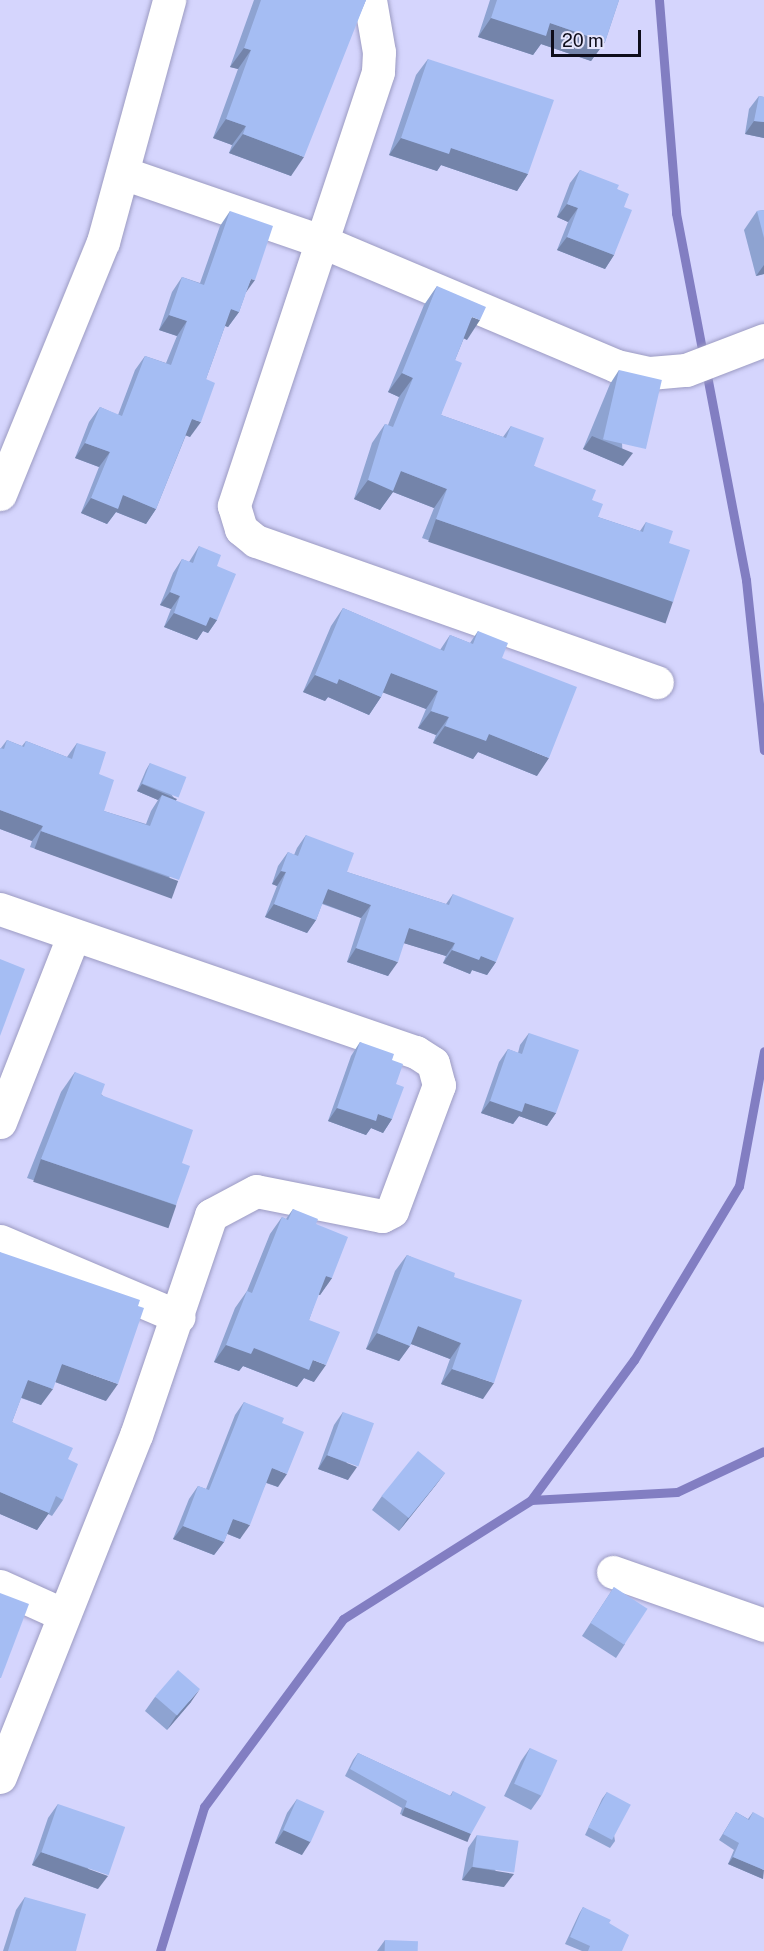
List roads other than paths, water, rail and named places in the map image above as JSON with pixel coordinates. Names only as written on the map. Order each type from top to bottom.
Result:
[{"type":"street","points":[[0,494],[103,242],[169,0]]},
{"type":"street","points":[[370,0],[379,52],[378,72],[234,506],[241,529],[256,541],[657,682]]},
{"type":"street","points":[[123,174],[323,242],[616,366],[650,373],[686,370],[764,340]]},
{"type":"street","points":[[0,909],[73,937],[417,1052],[433,1063],[439,1085],[392,1211],[382,1216],[256,1191],[211,1215],[136,1436],[62,1614],[0,1777]]},
{"type":"street","points":[[0,1122],[73,937]]},
{"type":"street","points":[[0,1241],[178,1317]]},
{"type":"street","points":[[613,1572],[764,1625]]},
{"type":"street","points":[[0,1586],[62,1614]]},
{"type":"waterway","points":[[659,0],[676,213],[746,580],[764,750]]},
{"type":"waterway","points":[[160,1951],[204,1807],[343,1619],[531,1500],[634,1360],[739,1186],[764,1051]]},
{"type":"waterway","points":[[531,1500],[677,1492],[764,1451]]}]
